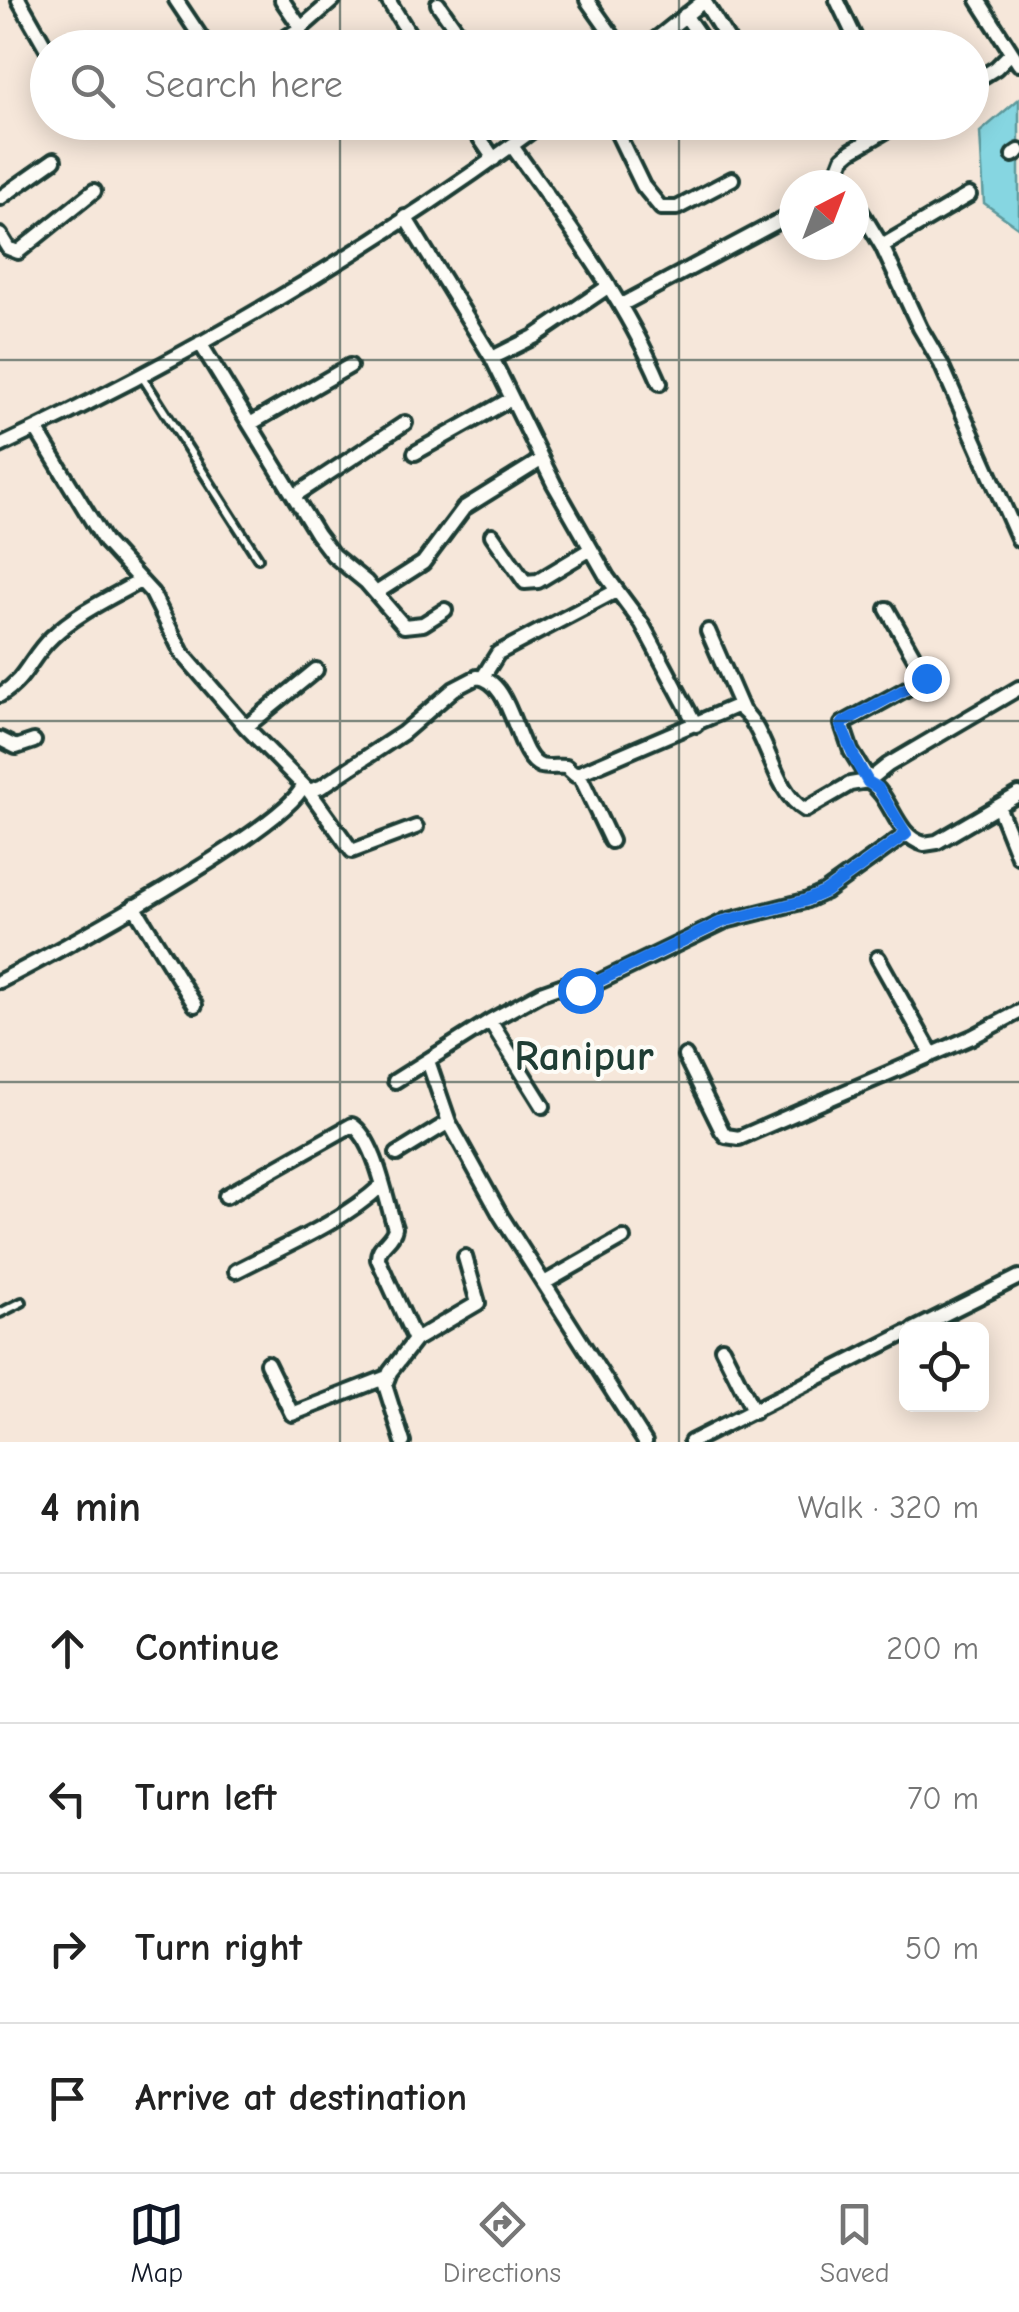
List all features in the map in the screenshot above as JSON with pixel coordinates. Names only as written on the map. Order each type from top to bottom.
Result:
[{"type":"street","points":[[19,0],[36,30]]},
{"type":"street","points":[[176,0],[196,30]]},
{"type":"street","points":[[282,0],[301,28]]},
{"type":"street","points":[[298,30],[333,0]]},
{"type":"street","points":[[388,0],[407,30]]},
{"type":"street","points":[[587,0],[608,30]]},
{"type":"street","points":[[667,30],[705,0],[722,30]]},
{"type":"street","points":[[837,0],[851,30]]},
{"type":"street","points":[[978,0],[1015,59],[989,72]]},
{"type":"street","points":[[438,4],[456,30]]},
{"type":"street","points":[[686,15],[696,30]]},
{"type":"street","points":[[481,140],[494,160]]},
{"type":"street","points":[[0,446],[200,343],[494,160],[517,140]]},
{"type":"street","points":[[621,140],[636,172],[661,208],[677,208],[732,179]]},
{"type":"street","points":[[838,170],[842,158],[872,140]]},
{"type":"street","points":[[512,146],[609,286],[660,383]]},
{"type":"street","points":[[0,198],[54,160]]},
{"type":"street","points":[[0,235],[8,248],[18,252],[94,191]]},
{"type":"street","points":[[882,246],[969,196]]},
{"type":"street","points":[[405,217],[492,358],[541,460],[616,591],[642,624],[696,724]]},
{"type":"street","points":[[620,304],[779,221]]},
{"type":"street","points":[[869,225],[942,364],[1019,540]]},
{"type":"street","points":[[492,358],[534,337],[609,286]]},
{"type":"street","points":[[200,343],[324,545],[410,628],[446,610]]},
{"type":"street","points":[[250,424],[350,366]]},
{"type":"street","points":[[414,454],[512,399]]},
{"type":"street","points":[[294,496],[406,423]]},
{"type":"street","points":[[36,429],[105,542],[157,603],[174,642],[306,788],[352,851],[416,826]]},
{"type":"street","points":[[376,593],[423,563],[464,508],[541,460]]},
{"type":"street","points":[[492,536],[525,582],[538,580],[591,549]]},
{"type":"street","points":[[0,696],[22,680],[52,636],[140,581]]},
{"type":"street","points":[[0,980],[134,906],[262,826],[306,788],[322,788],[403,733],[454,689],[470,679],[483,677],[498,654],[616,591]]},
{"type":"street","points":[[888,609],[926,678],[842,724],[851,751],[906,834],[924,844],[937,842],[1019,794]]},
{"type":"street","points":[[708,632],[742,709],[799,808],[811,808],[850,784],[869,781],[888,765],[1019,688]]},
{"type":"street","points":[[246,726],[316,670]]},
{"type":"street","points":[[483,677],[500,692],[533,760],[544,766],[566,767],[580,776],[610,841]]},
{"type":"street","points":[[580,776],[728,708],[742,709]]},
{"type":"street","points":[[0,739],[16,747],[34,742]]},
{"type":"street","points":[[998,806],[1018,856]]},
{"type":"street","points":[[395,1081],[541,993],[569,982],[582,990],[724,921],[815,896],[906,834]]},
{"type":"street","points":[[134,906],[195,1005]]},
{"type":"street","points":[[878,958],[932,1054]]},
{"type":"street","points":[[686,1056],[722,1131],[726,1136],[739,1138],[1019,1012]]},
{"type":"street","points":[[490,1021],[543,1106]]},
{"type":"street","points":[[428,1061],[449,1122],[501,1216],[645,1442]]},
{"type":"street","points":[[397,1154],[449,1122]]},
{"type":"street","points":[[226,1196],[352,1125],[368,1144],[394,1231],[380,1249],[378,1259],[415,1340]]},
{"type":"street","points":[[236,1271],[318,1228],[382,1186]]},
{"type":"street","points":[[546,1282],[623,1238]]},
{"type":"street","points":[[403,1442],[385,1385],[387,1377],[415,1340],[478,1302],[465,1257]]},
{"type":"street","points":[[929,1322],[1019,1277]]},
{"type":"street","points":[[692,1442],[899,1337]]},
{"type":"street","points":[[722,1348],[754,1412]]},
{"type":"street","points":[[267,1363],[292,1414],[387,1377]]},
{"type":"lane","points":[[140,374],[258,558]]},
{"type":"lane","points":[[0,1313],[22,1302]]},
{"type":"water","points":[[1019,99],[1019,228],[984,203],[980,140],[989,140],[989,124]]},
{"type":"district","name":"Ranipur","points":[[584,1056]]},
{"type":"route","points":[[580,990],[724,921],[825,892],[906,834],[878,788],[868,782],[841,726],[926,678]]}]
